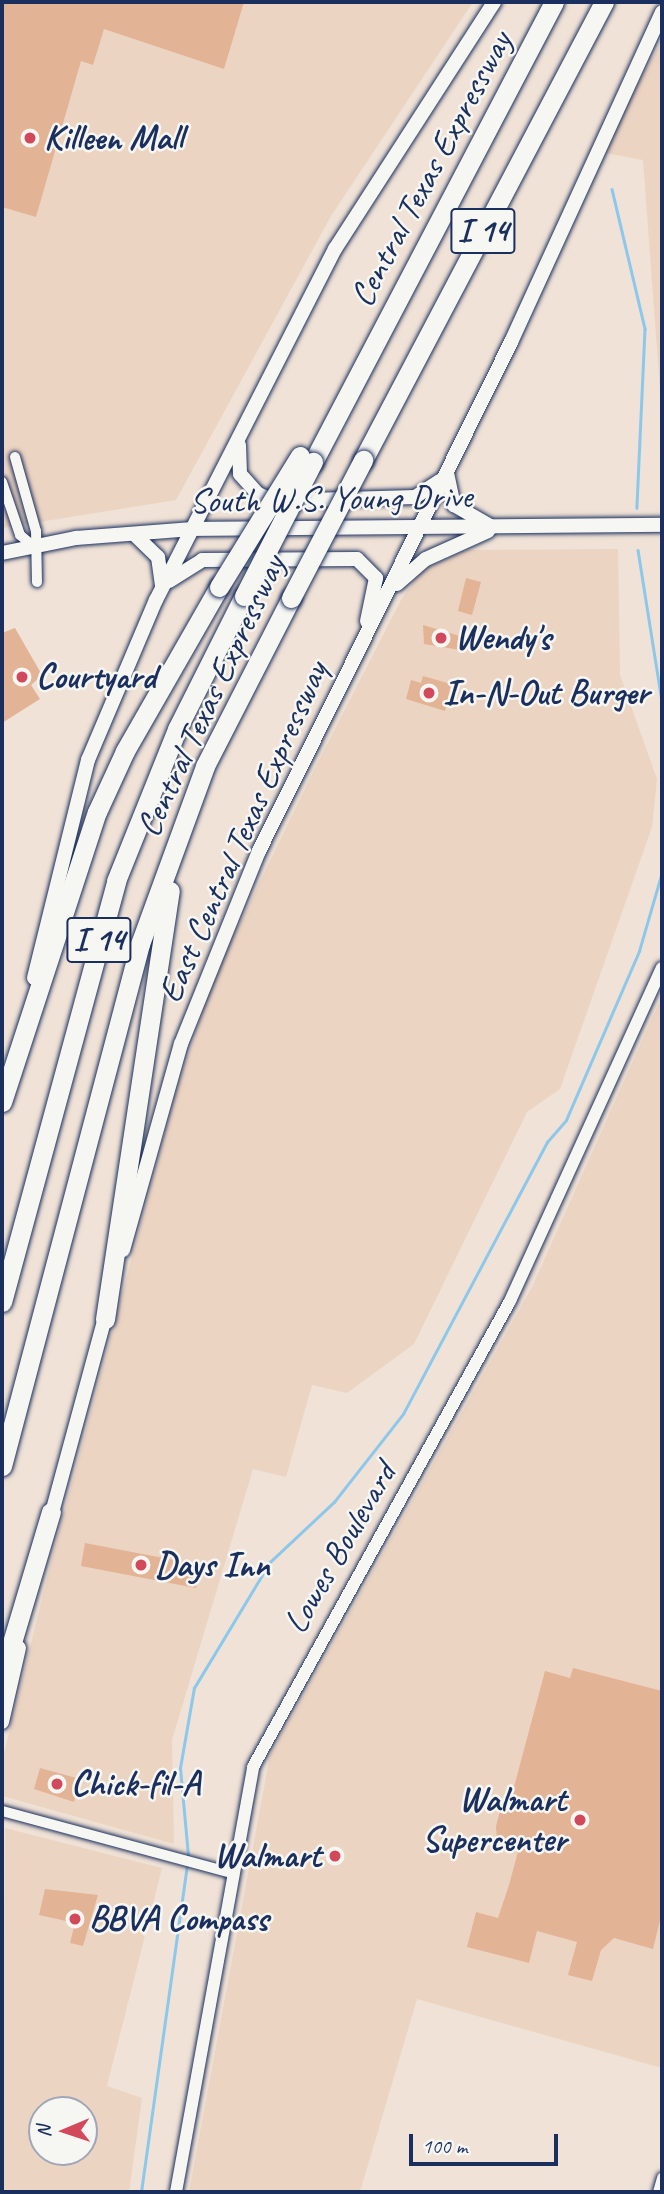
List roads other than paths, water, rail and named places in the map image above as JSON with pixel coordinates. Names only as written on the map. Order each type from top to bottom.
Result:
[{"type":"highway","name":"Central Texas Expressway","points":[[2,1302],[116,881],[177,729],[244,596],[307,459],[376,341],[554,2]]},
{"type":"highway","name":"Central Texas Expressway","points":[[2,1466],[140,944],[205,766],[290,597],[604,2]]},
{"type":"highway","points":[[2,1102],[97,812],[138,728],[219,587],[307,459]]},
{"type":"highway","points":[[105,1319],[153,972],[205,766]]},
{"type":"highway","points":[[2,1676],[51,1512]]},
{"type":"main road","points":[[2,1102],[88,760],[163,587],[335,249],[494,2]]},
{"type":"main road","name":"East Central Texas Expressway","points":[[2,1722],[51,1512],[163,1097],[209,965],[420,528],[662,12]]},
{"type":"main road","points":[[240,437],[240,474],[257,494],[274,501],[415,497],[445,475],[454,505],[494,527]]},
{"type":"main road","name":"South W.S. Young Drive","points":[[2,553],[32,545],[192,529],[662,525]]},
{"type":"main road","points":[[387,595],[426,559],[494,527]]},
{"type":"main road","points":[[134,534],[158,557],[163,587]]},
{"type":"main road","points":[[163,587],[202,560],[357,559],[376,578],[359,650]]},
{"type":"street","points":[[15,457],[36,531],[32,545],[37,582]]},
{"type":"street","points":[[2,482],[20,536],[32,545]]},
{"type":"street","name":"Lowes Boulevard","points":[[176,2192],[232,1873],[262,1744],[487,1346],[662,968]]},
{"type":"street","points":[[2,1811],[232,1873]]},
{"type":"street","points":[[658,2192],[662,2178]]},
{"type":"waterway","points":[[612,189],[645,329],[637,508]]},
{"type":"waterway","points":[[638,550],[662,702]]},
{"type":"waterway","points":[[188,1856],[180,1768],[194,1688],[270,1562],[334,1502],[403,1414],[547,1142],[566,1120],[639,951],[662,872]]},
{"type":"waterway","points":[[141,2192],[187,1863]]},
{"type":"place","name":"Killeen Mall","points":[[30,138]]},
{"type":"place","name":"Wendy's","points":[[441,638]]},
{"type":"place","name":"Courtyard","points":[[22,677]]},
{"type":"place","name":"In-N-Out Burger","points":[[429,693]]},
{"type":"place","name":"Days Inn","points":[[141,1565]]},
{"type":"place","name":"Chick-fil-A","points":[[57,1784]]},
{"type":"place","name":"Walmart Supercenter","points":[[580,1820]]},
{"type":"place","name":"Walmart","points":[[335,1856]]},
{"type":"place","name":"BBVA Compass","points":[[75,1919]]}]
